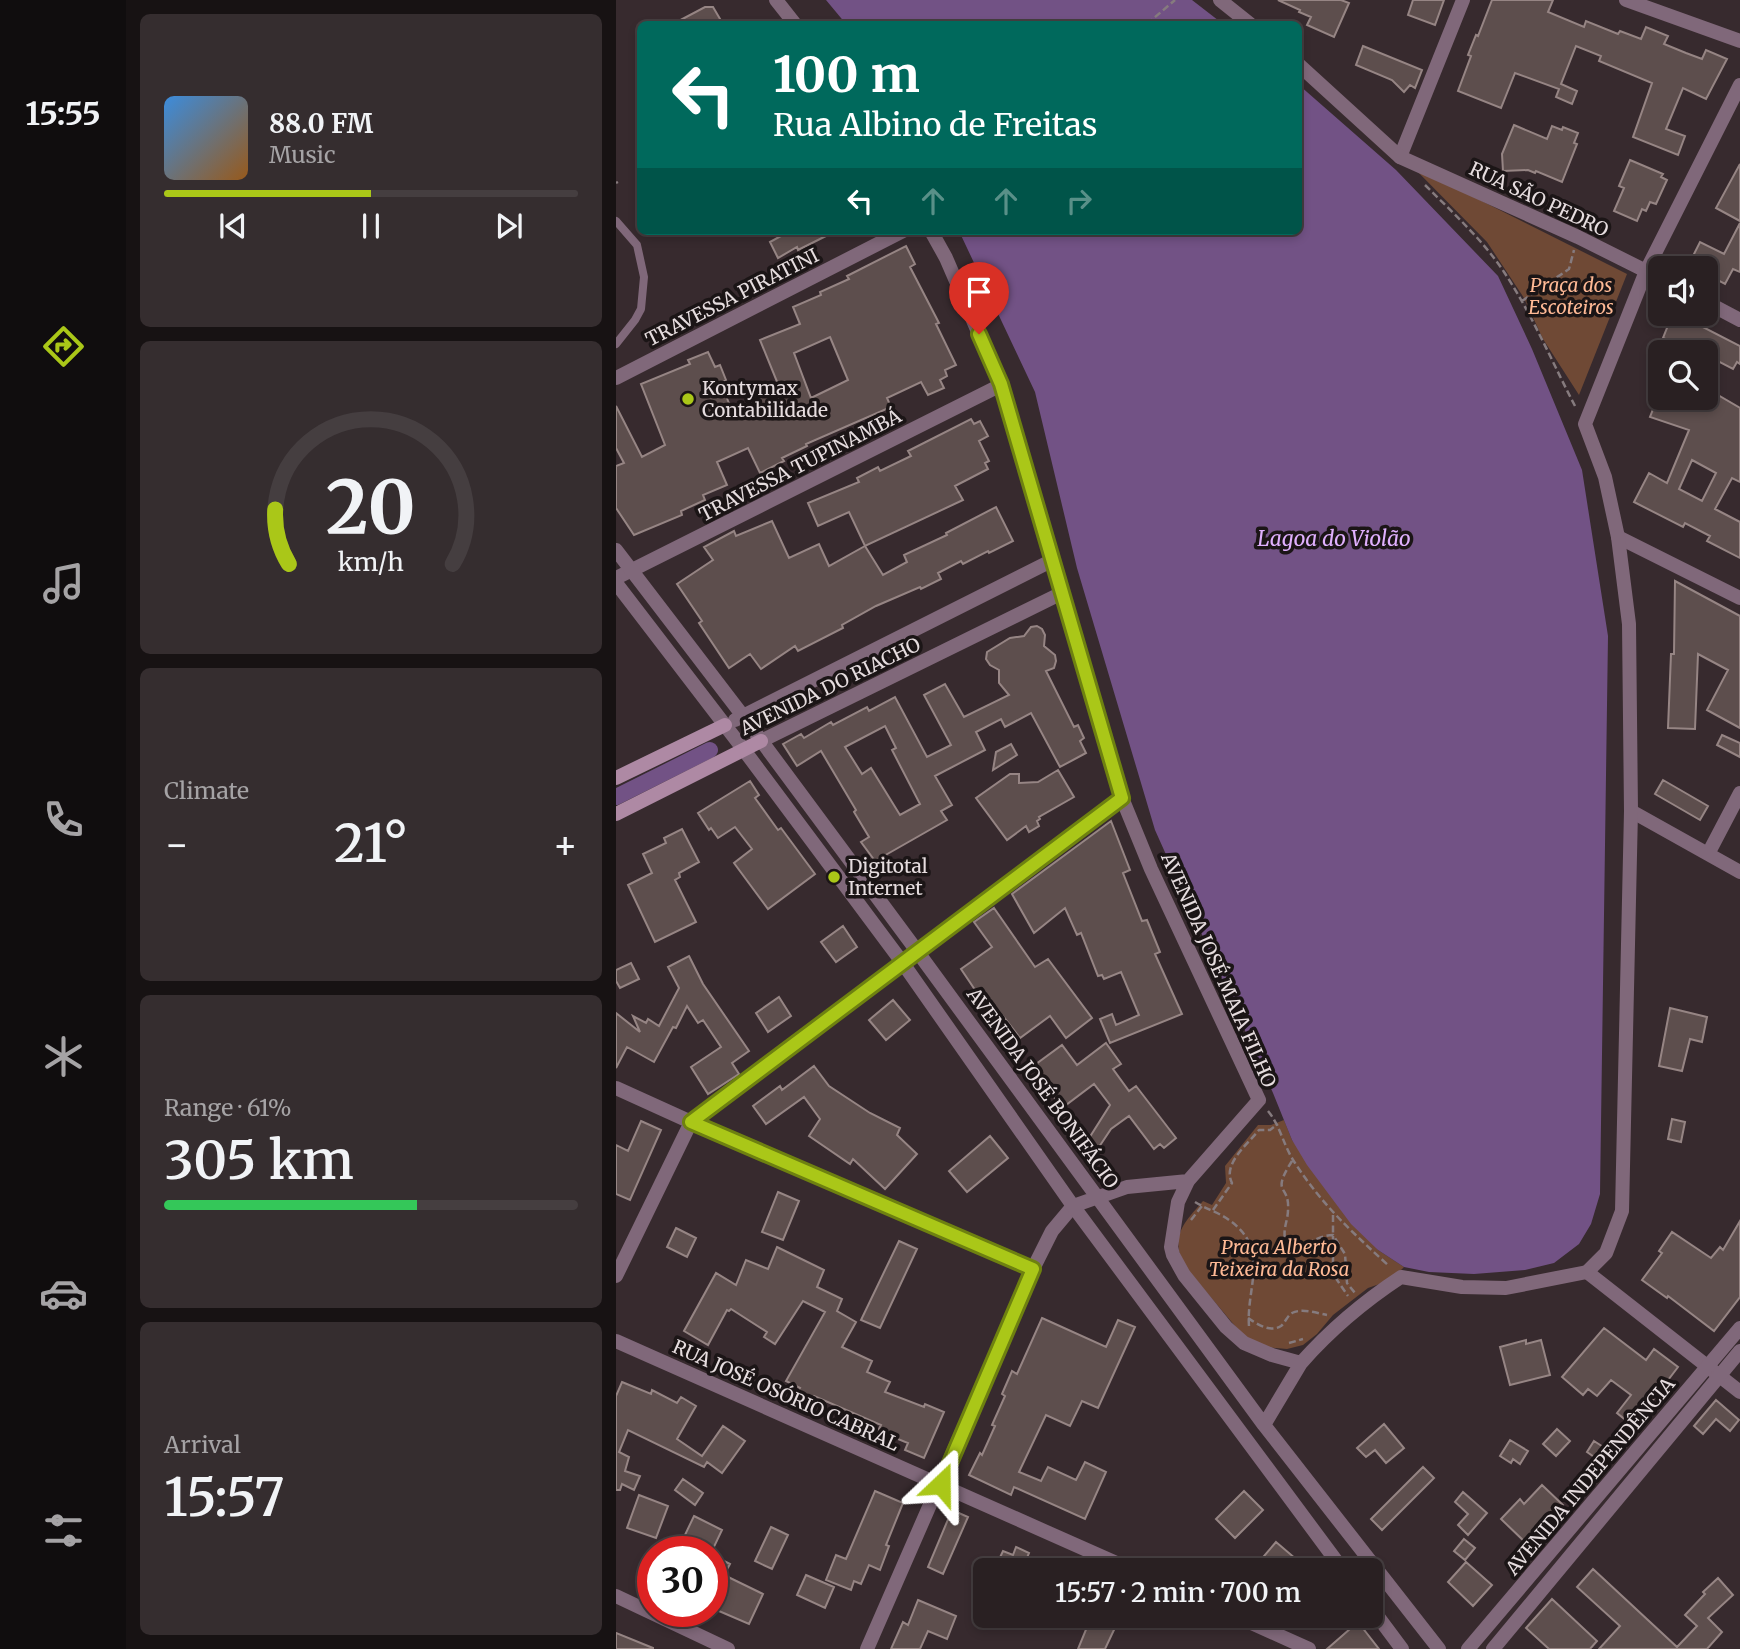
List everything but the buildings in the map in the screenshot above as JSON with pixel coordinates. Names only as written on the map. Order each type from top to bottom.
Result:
[{"type":"main road","name":"AVENIDA DO RIACHO","points":[[616,778],[725,725]]},
{"type":"main road","name":"AVENIDA DO RIACHO","points":[[616,814],[761,741]]},
{"type":"street","points":[[776,0],[794,21]]},
{"type":"street","points":[[1220,0],[1246,21]]},
{"type":"street","points":[[1302,68],[1399,157],[1463,0]]},
{"type":"street","points":[[1626,0],[1740,41]]},
{"type":"street","points":[[1264,1425],[1301,1363],[1338,1323],[1401,1277],[1462,1287],[1506,1288],[1587,1272],[1606,1253],[1622,1211],[1631,811],[1629,624],[1618,537],[1605,477],[1584,424],[1646,271],[1740,85]]},
{"type":"street","name":"RUA SÃO PEDRO","points":[[1399,157],[1578,237],[1646,271]]},
{"type":"street","name":"TRAVESSA PIRATINI","points":[[616,378],[895,235]]},
{"type":"street","name":"AVENIDA JOSÉ MAIA FILHO","points":[[932,235],[946,258],[1001,384],[1122,798],[1157,881],[1259,1100],[1188,1181],[1178,1202],[1171,1247],[1173,1255],[1184,1275],[1226,1327],[1244,1343],[1301,1363]]},
{"type":"street","points":[[1718,308],[1740,320]]},
{"type":"street","name":"TRAVESSA TUPINAMBÁ","points":[[616,581],[1001,384]]},
{"type":"street","points":[[1618,537],[1740,598]]},
{"type":"street","name":"AVENIDA JOSÉ BONIFÁCIO","points":[[616,550],[743,716],[1099,1196],[1264,1425],[1439,1649]]},
{"type":"street","name":"AVENIDA DO RIACHO","points":[[725,725],[1053,560]]},
{"type":"street","points":[[616,581],[902,962],[1073,1206],[1334,1558]]},
{"type":"street","name":"AVENIDA DO RIACHO","points":[[761,741],[1062,593]]},
{"type":"street","points":[[658,637],[674,626]]},
{"type":"street","points":[[1708,854],[1740,793]]},
{"type":"street","points":[[616,1276],[691,1122],[1122,798]]},
{"type":"street","points":[[1631,811],[1740,872]]},
{"type":"street","points":[[616,1088],[1033,1269]]},
{"type":"street","points":[[867,1649],[1052,1231],[1073,1206],[1099,1196],[1136,1185],[1188,1181]]},
{"type":"street","points":[[1587,1272],[1740,1392]]},
{"type":"street","name":"AVENIDA INDEPENDÊNCIA","points":[[1493,1649],[1607,1512],[1713,1372],[1740,1328]]},
{"type":"street","name":"RUA JOSÉ OSÓRIO CABRAL","points":[[616,1341],[1105,1558]]},
{"type":"street","name":"AVENIDA INDEPENDÊNCIA","points":[[1468,1649],[1596,1499],[1713,1372],[1740,1351]]},
{"type":"street","points":[[1226,1412],[1245,1397]]},
{"type":"street","points":[[1596,1499],[1607,1512]]},
{"type":"street","points":[[616,1596],[721,1648]]},
{"type":"street","points":[[1383,1623],[1402,1649]]},
{"type":"street","points":[[1263,1628],[1309,1649]]},
{"type":"lane","points":[[616,221],[636,245],[644,277],[641,309],[616,344]]},
{"type":"path","points":[[1150,21],[1175,0]]},
{"type":"path","points":[[1422,182],[1478,237],[1522,300],[1584,424]]},
{"type":"path","points":[[1522,300],[1569,269],[1578,237]]},
{"type":"path","points":[[1259,1100],[1278,1124],[1293,1160],[1333,1215],[1401,1277]]},
{"type":"path","points":[[1213,1210],[1232,1183],[1228,1175],[1230,1165],[1259,1130],[1270,1130],[1278,1124]]},
{"type":"path","points":[[1293,1160],[1282,1178],[1280,1187],[1289,1206],[1285,1239],[1298,1245],[1333,1235]]},
{"type":"path","points":[[1190,1222],[1202,1206],[1231,1221],[1245,1236],[1251,1247],[1254,1275],[1249,1327]]},
{"type":"path","points":[[1333,1215],[1333,1274],[1348,1296]]},
{"type":"path","points":[[1333,1235],[1345,1254],[1347,1283],[1355,1293]]},
{"type":"path","points":[[1343,1303],[1348,1296],[1363,1287]]},
{"type":"path","points":[[1248,1318],[1267,1328],[1281,1326],[1292,1313],[1299,1311],[1328,1315],[1323,1320]]},
{"type":"path","points":[[1286,1344],[1310,1335]]},
{"type":"green space","name":"Praça dos Escoteiros","points":[[1412,166],[1627,274],[1579,395],[1543,339],[1524,298],[1487,242]]},
{"type":"green space","name":"Praça Alberto Teixeira da Rosa","points":[[1284,1120],[1292,1140],[1378,1250],[1404,1267],[1391,1280],[1368,1288],[1333,1315],[1317,1334],[1303,1345],[1287,1349],[1265,1347],[1246,1339],[1182,1263],[1178,1244],[1185,1222],[1203,1201],[1212,1205],[1226,1183],[1225,1166],[1258,1125],[1271,1125]]},
{"type":"water","points":[[826,0],[1192,0],[1219,21],[844,21]]},
{"type":"water","name":"Lagoa do Violão","points":[[1302,88],[1396,170],[1498,276],[1532,349],[1582,470],[1608,636],[1600,1194],[1591,1224],[1579,1244],[1554,1263],[1525,1270],[1474,1274],[1429,1272],[1404,1267],[1378,1250],[1351,1224],[1292,1140],[1155,830],[1077,568],[1035,392],[961,235],[1302,235]]},
{"type":"waterway","points":[[616,797],[710,750]]},
{"type":"place","name":"Kontymax Contabilidade","points":[[688,399]]},
{"type":"place","name":"Digitotal Internet","points":[[834,877]]},
{"type":"route","points":[[941,1484],[1033,1269],[691,1122],[1122,798],[1001,384],[979,334]]}]
